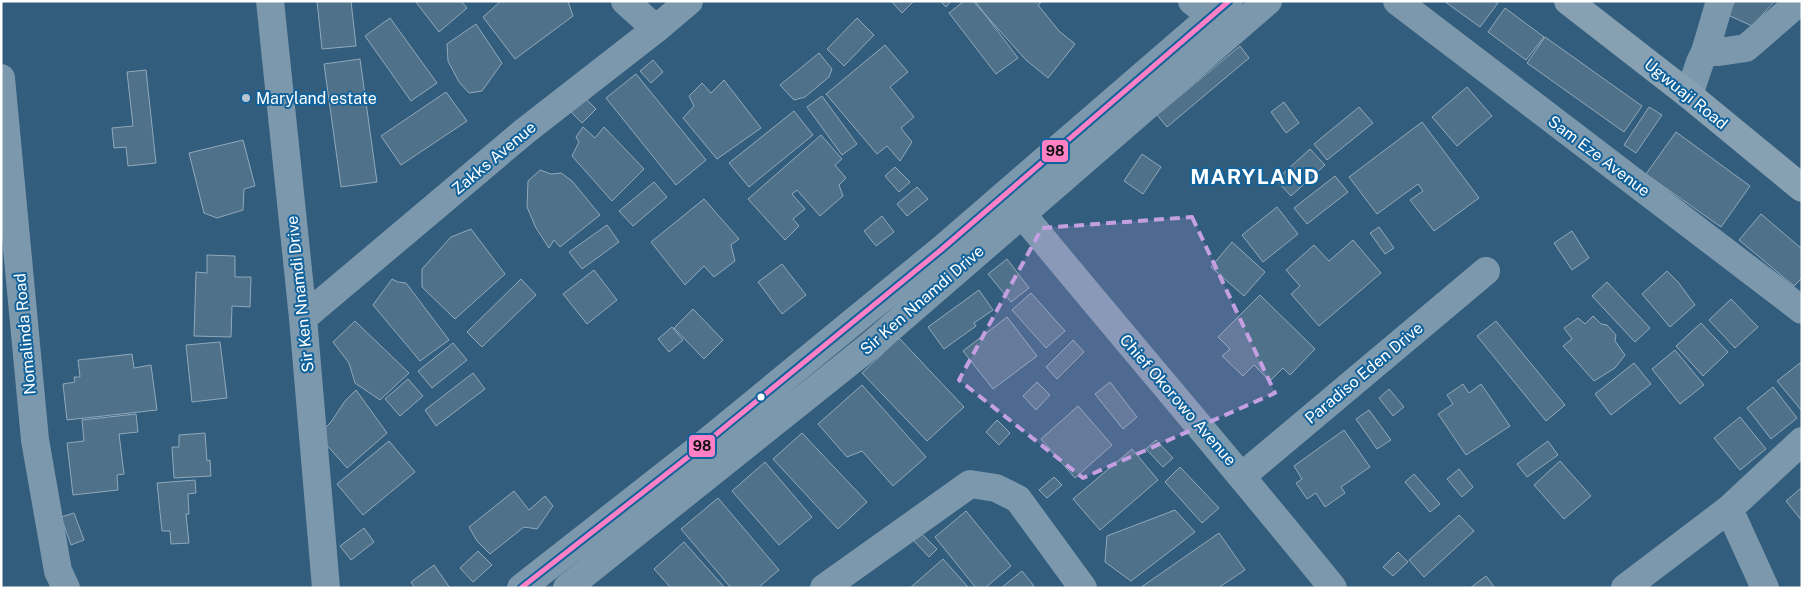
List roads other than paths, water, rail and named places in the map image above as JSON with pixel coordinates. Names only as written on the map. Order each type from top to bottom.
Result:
[{"type":"main road","name":"Ugwuaji Road","points":[[1568,1],[1802,188]]},
{"type":"street","name":"Sir Ken Nnamdi Drive","points":[[270,1],[303,318],[326,588]]},
{"type":"street","points":[[625,1],[656,29]]},
{"type":"street","name":"Zakks Avenue","points":[[303,318],[525,131],[689,1]]},
{"type":"street","name":"Sir Ken Nnamdi Drive","points":[[567,588],[871,344],[1268,1]]},
{"type":"street","name":"Sam Eze Avenue","points":[[1397,1],[1802,310]]},
{"type":"street","points":[[1688,95],[1705,52],[1720,1]]},
{"type":"street","points":[[1705,52],[1746,48],[1799,6]]},
{"type":"street","name":"Sir Ken Nnamdi Drive","points":[[521,588],[697,450],[942,248],[1211,7]]},
{"type":"street","name":"Nomalinda Road","points":[[1,78],[35,440],[58,571],[66,588]]},
{"type":"street","name":"Chief Okorowo Avenue","points":[[1022,214],[1161,382],[1242,476],[1333,588]]},
{"type":"street","name":"Paradiso Eden Drive","points":[[1242,476],[1486,271]]},
{"type":"street","points":[[851,323],[871,344]]},
{"type":"street","points":[[1625,588],[1729,509],[1802,441]]},
{"type":"street","points":[[824,588],[970,484],[996,488],[1018,499],[1083,588]]},
{"type":"street","points":[[1729,509],[1765,588]]},
{"type":"place","name":"Maryland estate","points":[[246,98]]},
{"type":"district","name":"MARYLAND","points":[[1255,176]]}]
